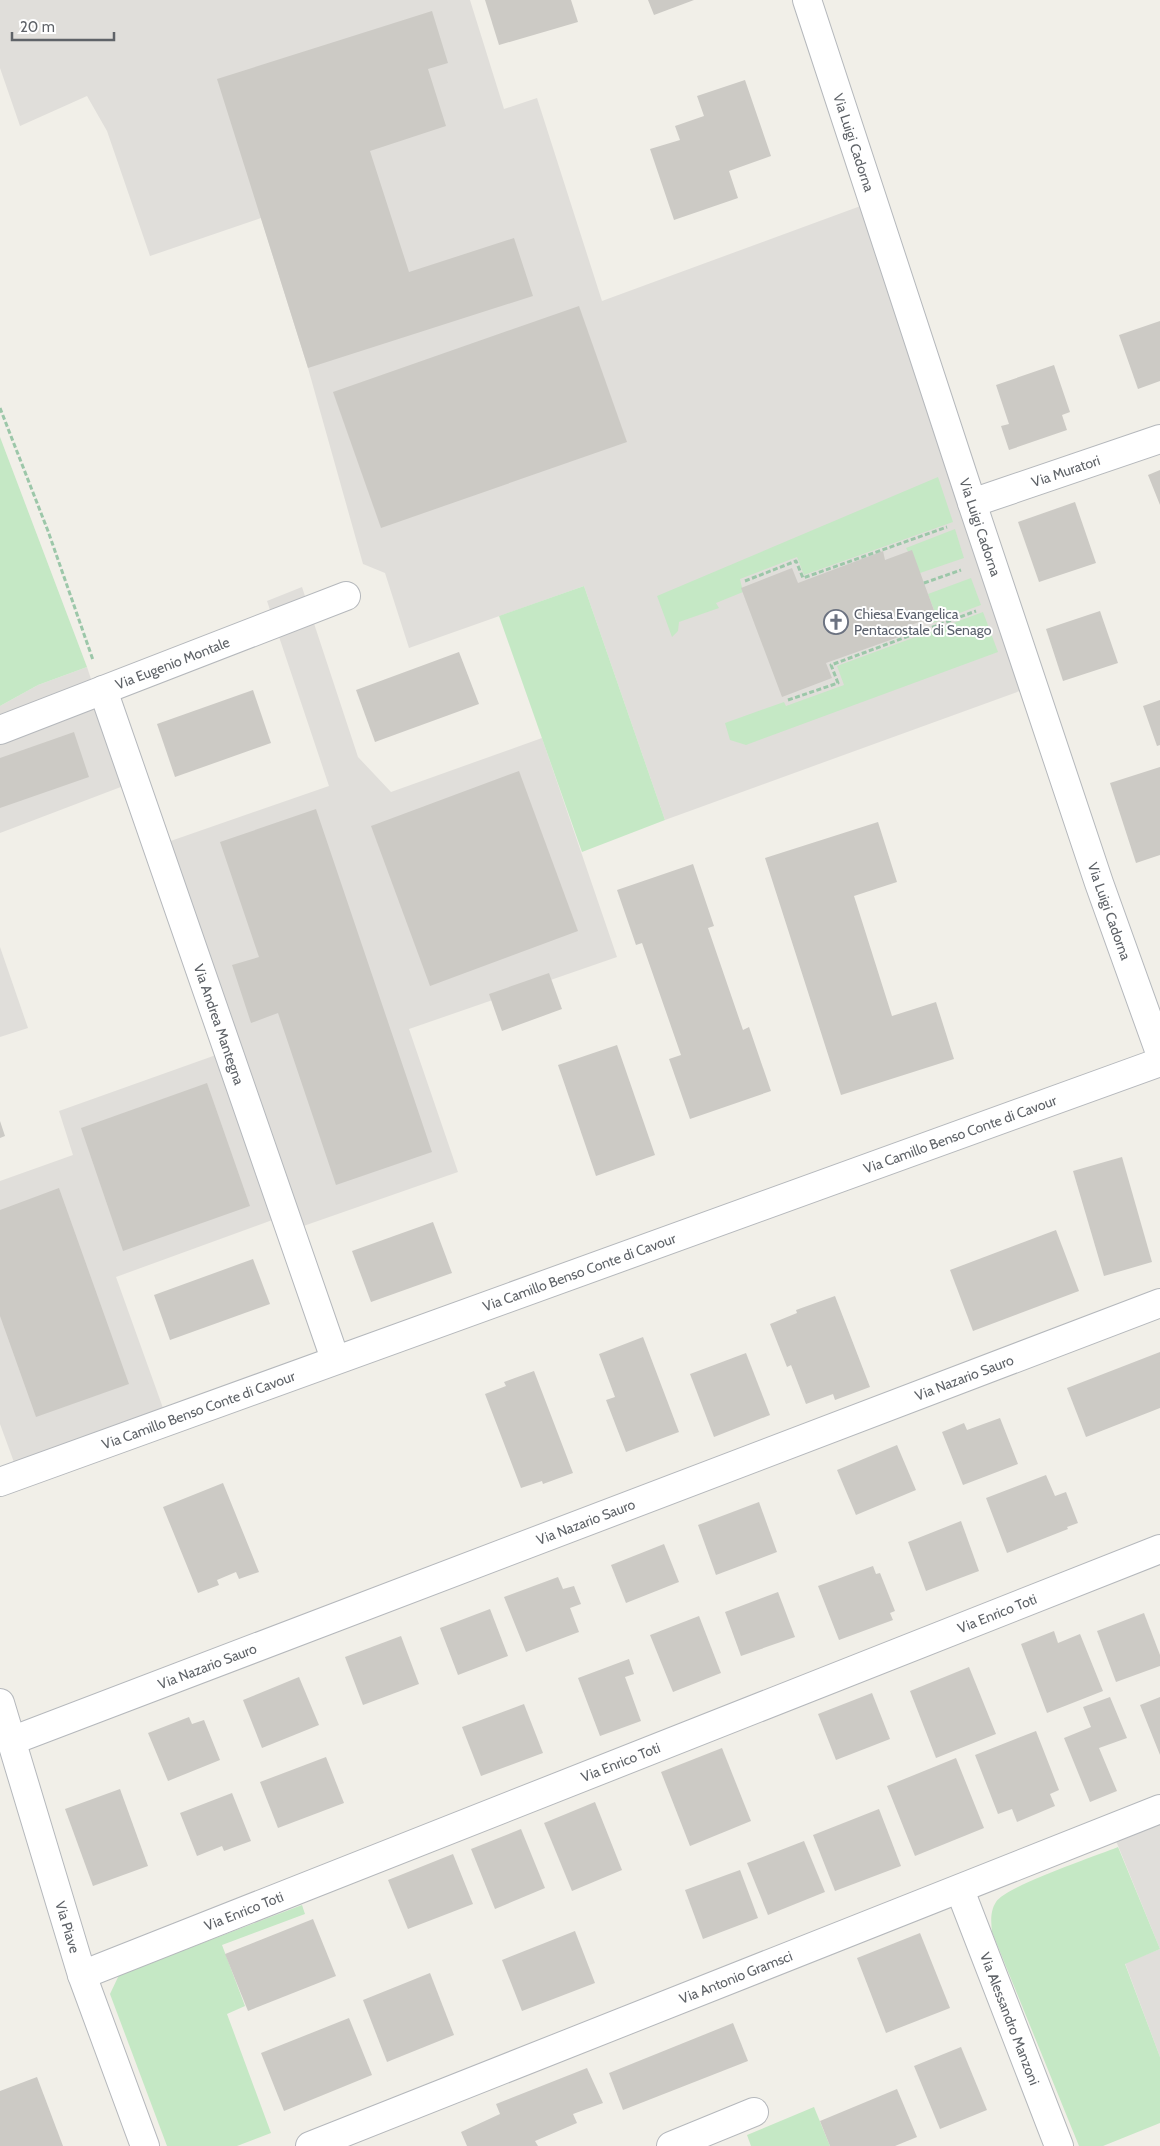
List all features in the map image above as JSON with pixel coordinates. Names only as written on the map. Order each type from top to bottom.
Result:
[{"type":"street","name":"Via Luigi Cadorna","points":[[807,0],[972,503],[1100,883],[1160,1053]]},
{"type":"street","name":"Via Muratori","points":[[972,503],[1160,439]]},
{"type":"street","name":"Via Eugenio Montale","points":[[0,730],[346,596]]},
{"type":"street","name":"Via Andrea Mantegna","points":[[103,690],[335,1359]]},
{"type":"street","name":"Via Camillo Benso Conte di Cavour","points":[[0,1482],[335,1359],[1160,1062]]},
{"type":"street","name":"Via Nazario Sauro","points":[[11,1741],[1160,1303]]},
{"type":"street","name":"Via Enrico Toti","points":[[82,1975],[1160,1549]]},
{"type":"street","name":"Via Piave","points":[[0,1703],[82,1975],[145,2146]]},
{"type":"street","name":"Via Antonio Gramsci","points":[[310,2146],[960,1890],[1160,1809]]},
{"type":"street","name":"Via Alessandro Manzoni","points":[[960,1890],[1059,2146]]},
{"type":"street","points":[[671,2146],[754,2112]]},
{"type":"path","points":[[0,408],[48,531],[103,690]]},
{"type":"path","points":[[745,581],[796,561],[803,578],[954,525]]},
{"type":"path","points":[[788,700],[838,683],[831,665],[982,608]]},
{"type":"shaded area","points":[[0,0],[470,0],[504,109],[537,98],[602,301],[866,204],[1028,688],[665,820],[584,586],[409,648],[385,573],[363,564],[308,368],[261,218],[150,256],[107,131],[87,96],[20,126],[0,68]]},
{"type":"shaded area","points":[[302,587],[358,757],[391,792],[542,738],[617,957],[409,1029],[458,1172],[292,1230],[286,1215],[116,1277],[168,1422],[19,1476],[0,1424],[0,1181],[73,1155],[59,1111],[230,1050],[162,844],[329,786],[267,601]]},
{"type":"shaded area","points":[[87,667],[126,785],[0,833],[0,706],[38,685]]},
{"type":"shaded area","points":[[0,947],[28,1028],[0,1037]]},
{"type":"shaded area","points":[[1160,1811],[1160,1949],[1112,1831]]},
{"type":"shaded area","points":[[1160,1949],[1160,2057],[1125,1963]]},
{"type":"green space","points":[[0,437],[87,667],[38,685],[0,706]]},
{"type":"green space","points":[[938,477],[953,522],[804,575],[797,557],[740,579],[743,592],[716,603],[719,608],[679,622],[678,631],[672,637],[657,596]]},
{"type":"green space","points":[[955,529],[964,558],[920,573],[906,548]]},
{"type":"green space","points":[[971,578],[981,605],[933,623],[931,618],[936,615],[928,594]]},
{"type":"green space","points":[[584,586],[665,820],[582,852],[499,616]]},
{"type":"green space","points":[[983,612],[998,652],[746,745],[730,740],[725,723],[784,702],[786,706],[844,685],[837,666]]},
{"type":"green space","points":[[1118,1847],[1160,1949],[1125,1964],[1160,2057],[1160,2123],[1103,2146],[1079,2146],[992,1932],[991,1920],[994,1905],[1003,1895],[1052,1872]]},
{"type":"green space","points":[[302,1905],[305,1914],[222,1945],[245,2006],[227,2014],[271,2133],[237,2146],[167,2146],[110,1994],[119,1975]]},
{"type":"green space","points":[[814,2107],[830,2146],[751,2146],[747,2135]]},
{"type":"building","points":[[485,0],[571,0],[578,22],[499,45]]},
{"type":"building","points":[[648,0],[694,0],[654,15]]},
{"type":"building","points":[[432,11],[448,63],[428,69],[446,126],[370,151],[409,272],[514,238],[533,296],[308,368],[217,79]]},
{"type":"building","points":[[745,80],[771,156],[729,171],[738,198],[674,220],[650,149],[680,140],[675,126],[704,116],[697,96]]},
{"type":"building","points":[[579,306],[627,442],[381,528],[333,392]]},
{"type":"building","points":[[1160,321],[1160,381],[1138,389],[1119,335]]},
{"type":"building","points":[[1054,365],[1070,412],[1062,415],[1067,430],[1009,450],[1001,426],[1009,424],[996,385]]},
{"type":"building","points":[[1160,470],[1160,505],[1148,475]]},
{"type":"building","points":[[1075,502],[1096,563],[1039,582],[1018,522]]},
{"type":"building","name":"Chiesa Evangelica Pentacostale di Senago","points":[[912,550],[936,616],[908,626],[910,633],[826,663],[832,678],[782,697],[741,588],[792,568],[798,583],[883,551],[885,560]]},
{"type":"building","points":[[1100,611],[1118,663],[1063,681],[1046,629]]},
{"type":"building","points":[[459,652],[479,704],[375,742],[356,690]]},
{"type":"building","points":[[253,690],[271,743],[175,777],[157,724]]},
{"type":"building","points":[[1160,700],[1160,745],[1157,746],[1143,706]]},
{"type":"building","points":[[74,732],[89,777],[0,808],[0,758]]},
{"type":"building","points":[[1160,767],[1160,855],[1136,863],[1110,783]]},
{"type":"building","points":[[519,771],[578,931],[430,986],[371,826]]},
{"type":"building","points":[[316,809],[432,1152],[336,1185],[278,1013],[251,1023],[232,965],[259,957],[220,842]]},
{"type":"building","points":[[878,822],[897,882],[854,896],[892,1016],[936,1002],[954,1059],[841,1095],[765,858]]},
{"type":"building","points":[[693,864],[714,926],[708,928],[743,1030],[749,1027],[771,1091],[690,1119],[669,1059],[681,1055],[642,943],[636,945],[617,890]]},
{"type":"building","points":[[549,973],[562,1009],[502,1031],[489,994]]},
{"type":"building","points":[[617,1045],[655,1155],[596,1176],[558,1065]]},
{"type":"building","points":[[207,1083],[250,1206],[123,1251],[81,1128]]},
{"type":"building","points":[[0,1121],[5,1136],[0,1138]]},
{"type":"building","points":[[1122,1157],[1152,1262],[1104,1276],[1073,1171]]},
{"type":"building","points":[[59,1188],[129,1384],[36,1417],[0,1316],[0,1210]]},
{"type":"building","points":[[433,1222],[452,1273],[371,1302],[352,1251]]},
{"type":"building","points":[[1056,1230],[1079,1291],[973,1331],[950,1270]]},
{"type":"building","points":[[253,1259],[270,1304],[170,1340],[154,1295]]},
{"type":"building","points":[[835,1296],[870,1387],[835,1400],[833,1394],[806,1404],[791,1365],[787,1367],[770,1324],[797,1313],[796,1310]]},
{"type":"building","points":[[643,1337],[679,1432],[626,1452],[606,1400],[615,1397],[599,1354]]},
{"type":"building","points":[[1160,1352],[1160,1408],[1086,1437],[1067,1388]]},
{"type":"building","points":[[746,1353],[770,1415],[714,1437],[690,1374]]},
{"type":"building","points":[[534,1371],[573,1473],[543,1484],[542,1481],[521,1488],[485,1394],[506,1386],[504,1382]]},
{"type":"building","points":[[1000,1418],[1018,1464],[963,1485],[942,1432],[964,1423],[967,1430]]},
{"type":"building","points":[[897,1445],[916,1490],[856,1515],[837,1470]]},
{"type":"building","points":[[1046,1475],[1055,1496],[1066,1492],[1078,1523],[1067,1527],[1068,1529],[1007,1553],[986,1498]]},
{"type":"building","points":[[223,1483],[259,1572],[239,1579],[236,1572],[217,1580],[219,1585],[198,1593],[163,1507]]},
{"type":"building","points":[[759,1502],[777,1552],[716,1575],[698,1525]]},
{"type":"building","points":[[961,1521],[979,1571],[926,1591],[908,1542]]},
{"type":"building","points":[[664,1544],[679,1582],[626,1603],[611,1565]]},
{"type":"building","points":[[873,1566],[876,1574],[880,1573],[895,1611],[890,1613],[893,1620],[839,1640],[818,1586]]},
{"type":"building","points":[[558,1577],[563,1589],[574,1586],[581,1604],[570,1608],[579,1632],[526,1652],[504,1597]]},
{"type":"building","points":[[778,1592],[795,1637],[741,1656],[725,1612]]},
{"type":"building","points":[[490,1609],[508,1656],[458,1675],[440,1628]]},
{"type":"building","points":[[1144,1613],[1160,1655],[1160,1666],[1116,1682],[1097,1631]]},
{"type":"building","points":[[699,1616],[721,1673],[673,1692],[650,1635]]},
{"type":"building","points":[[1054,1631],[1058,1643],[1080,1634],[1103,1691],[1047,1713],[1021,1644]]},
{"type":"building","points":[[401,1636],[419,1684],[363,1705],[345,1657]]},
{"type":"building","points":[[629,1659],[634,1674],[625,1677],[641,1721],[600,1736],[578,1678]]},
{"type":"building","points":[[969,1667],[996,1734],[936,1758],[910,1691]]},
{"type":"building","points":[[299,1677],[319,1725],[262,1748],[243,1700]]},
{"type":"building","points":[[872,1693],[890,1739],[836,1760],[818,1714]]},
{"type":"building","points":[[1110,1697],[1127,1738],[1099,1748],[1117,1791],[1090,1802],[1064,1738],[1091,1727],[1083,1707]]},
{"type":"building","points":[[1160,1697],[1160,1755],[1140,1705]]},
{"type":"building","points":[[524,1704],[543,1753],[481,1776],[462,1727]]},
{"type":"building","points":[[189,1717],[192,1724],[204,1720],[220,1760],[168,1781],[148,1733]]},
{"type":"building","points":[[1036,1731],[1059,1790],[1050,1794],[1055,1806],[1017,1822],[1012,1809],[998,1814],[975,1755]]},
{"type":"building","points":[[722,1748],[751,1821],[690,1846],[661,1772]]},
{"type":"building","points":[[326,1757],[344,1803],[278,1828],[260,1782]]},
{"type":"building","points":[[956,1758],[984,1828],[915,1856],[887,1786]]},
{"type":"building","points":[[120,1789],[148,1866],[93,1886],[65,1809]]},
{"type":"building","points":[[232,1793],[251,1841],[224,1851],[222,1846],[197,1856],[180,1813]]},
{"type":"building","points":[[595,1802],[622,1870],[572,1891],[544,1823]]},
{"type":"building","points":[[879,1809],[901,1866],[835,1891],[813,1835]]},
{"type":"building","points":[[521,1829],[545,1888],[495,1909],[471,1849]]},
{"type":"building","points":[[804,1841],[825,1892],[768,1915],[747,1863]]},
{"type":"building","points":[[453,1854],[473,1904],[408,1929],[388,1880]]},
{"type":"building","points":[[740,1870],[758,1918],[703,1939],[685,1890]]},
{"type":"building","points":[[313,1919],[336,1976],[248,2011],[225,1954]]},
{"type":"building","points":[[575,1931],[595,1983],[522,2011],[502,1960]]},
{"type":"building","points":[[920,1933],[950,2008],[886,2033],[857,1958]]},
{"type":"building","points":[[430,1973],[454,2035],[387,2062],[363,2000]]},
{"type":"building","points":[[349,2018],[372,2075],[284,2111],[261,2053]]},
{"type":"building","points":[[733,2023],[748,2061],[623,2110],[609,2073]]},
{"type":"building","points":[[961,2047],[987,2110],[940,2129],[914,2066]]},
{"type":"building","points":[[587,2068],[603,2103],[573,2114],[577,2123],[535,2141],[538,2146],[467,2146],[461,2132],[500,2114],[496,2104]]},
{"type":"building","points":[[37,2077],[63,2146],[0,2146],[0,2091]]},
{"type":"building","points":[[897,2089],[917,2137],[895,2146],[830,2146],[820,2121]]},
{"type":"place","name":"Chiesa Evangelica Pentacostale di Senago","points":[[836,622]]}]
